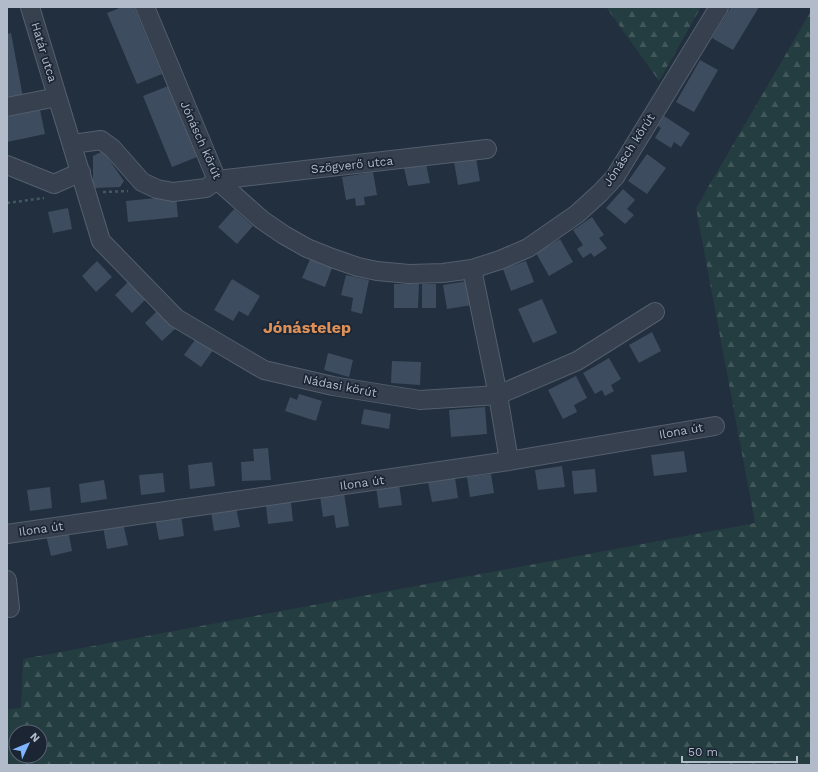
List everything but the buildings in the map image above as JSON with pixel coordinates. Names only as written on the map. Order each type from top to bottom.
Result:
[{"type":"street","name":"Határ utca","points":[[30,7],[87,193]]},
{"type":"street","name":"Jónásch körút","points":[[145,7],[217,180],[262,220],[307,248],[351,265],[377,271],[409,274],[444,273],[472,269],[500,260],[528,248],[577,214],[615,177],[719,7]]},
{"type":"street","name":"Határ utca","points":[[7,107],[57,97]]},
{"type":"street","points":[[73,144],[101,140],[112,148],[142,182],[157,189],[180,192],[206,188],[217,180]]},
{"type":"street","name":"Szögverő utca","points":[[217,180],[487,149]]},
{"type":"street","points":[[7,165],[54,184],[81,172]]},
{"type":"street","name":"Nádasi körút","points":[[87,193],[101,241],[176,318],[264,370],[333,386],[420,400],[498,395],[577,361],[655,312]]},
{"type":"street","points":[[472,269],[498,395],[509,461]]},
{"type":"street","name":"Ilona út","points":[[7,534],[509,461],[715,426]]},
{"type":"street","points":[[7,580],[10,608]]},
{"type":"green space","points":[[606,7],[701,7],[659,81]]},
{"type":"green space","points":[[811,11],[811,765],[7,765],[7,709],[21,708],[23,659],[755,523],[696,208]]},
{"type":"district","name":"Jónástelep","points":[[307,327]]}]
